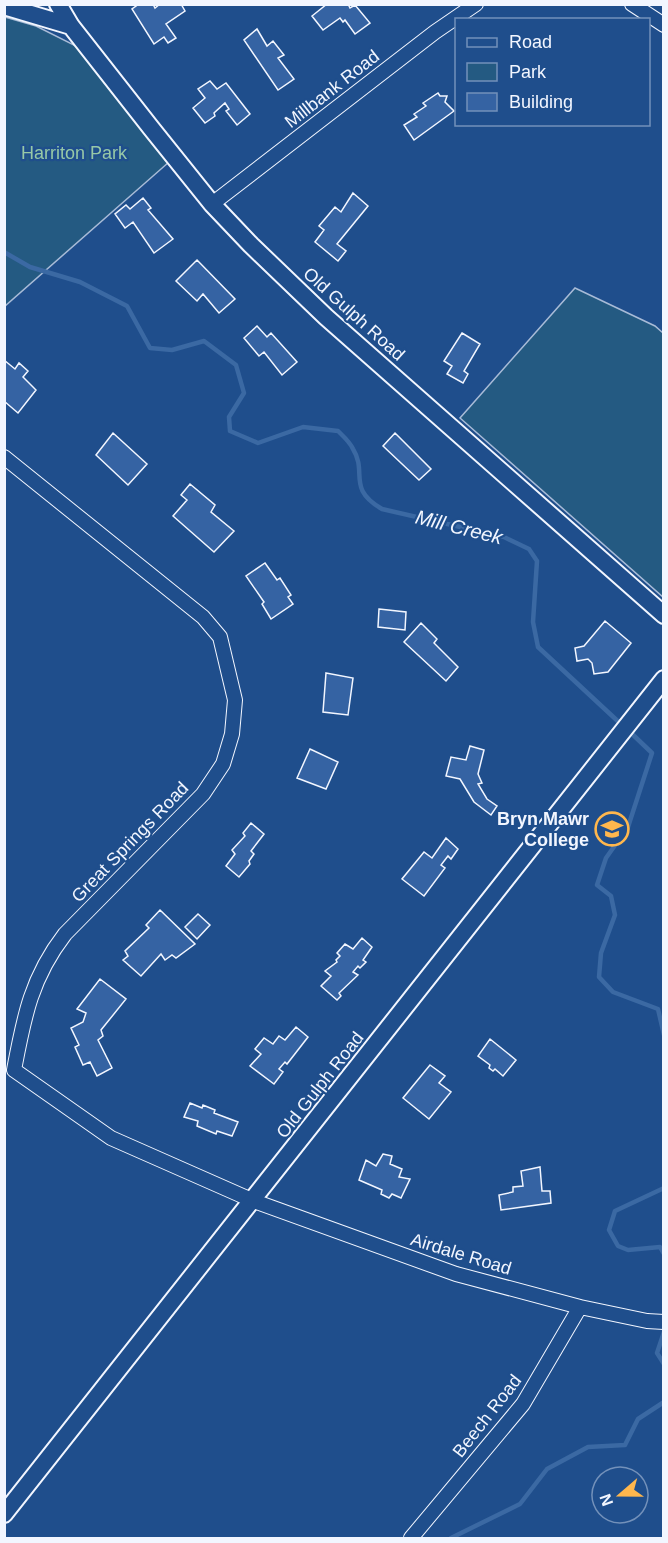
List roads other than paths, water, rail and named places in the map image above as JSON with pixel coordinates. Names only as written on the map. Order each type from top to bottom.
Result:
[{"type":"street","name":"Old Gulph Road","points":[[58,4],[71,26],[212,204],[311,303],[663,615]]},
{"type":"street","name":"Millbank Road","points":[[456,18],[476,4]]},
{"type":"street","points":[[632,4],[663,25]]},
{"type":"street","points":[[4,6],[71,26]]},
{"type":"street","name":"Millbank Road","points":[[212,204],[455,18]]},
{"type":"street","name":"Great Springs Road","points":[[4,457],[203,616],[220,637],[235,700],[232,734],[223,764],[203,794],[65,934],[47,957],[27,1003],[9,1073],[111,1138],[254,1201]]},
{"type":"street","name":"Old Gulph Road","points":[[4,1514],[254,1201],[663,679]]},
{"type":"street","name":"Airdale Road","points":[[254,1201],[456,1274],[580,1307],[646,1321],[663,1322]]},
{"type":"street","name":"Beech Road","points":[[411,1539],[523,1404],[580,1307]]},
{"type":"waterway","name":"Mill Creek","points":[[4,252],[30,267],[80,282],[127,306],[150,348],[172,350],[204,341],[236,365],[244,393],[229,417],[230,431],[258,443],[303,427],[338,431],[350,444],[357,458],[364,494],[382,509],[504,537],[529,549],[537,561],[533,622],[538,647],[623,726]]},
{"type":"waterway","name":"Mill Creek","points":[[629,731],[652,753],[628,827],[606,858],[597,885],[611,896],[615,915],[601,953],[599,977],[613,992],[658,1009],[664,1035]]},
{"type":"waterway","name":"Mill Creek","points":[[664,1188],[615,1211],[609,1230],[618,1246],[628,1250],[660,1247],[664,1254]]},
{"type":"waterway","name":"Mill Creek","points":[[664,1332],[657,1353],[664,1364]]},
{"type":"waterway","points":[[451,1538],[520,1504],[547,1469],[588,1447],[625,1445],[638,1419],[664,1402]]},
{"type":"place","name":"Bryn Mawr College","points":[[612,829]]},
{"type":"park label","name":"Harriton Park","points":[[74,153]]}]
